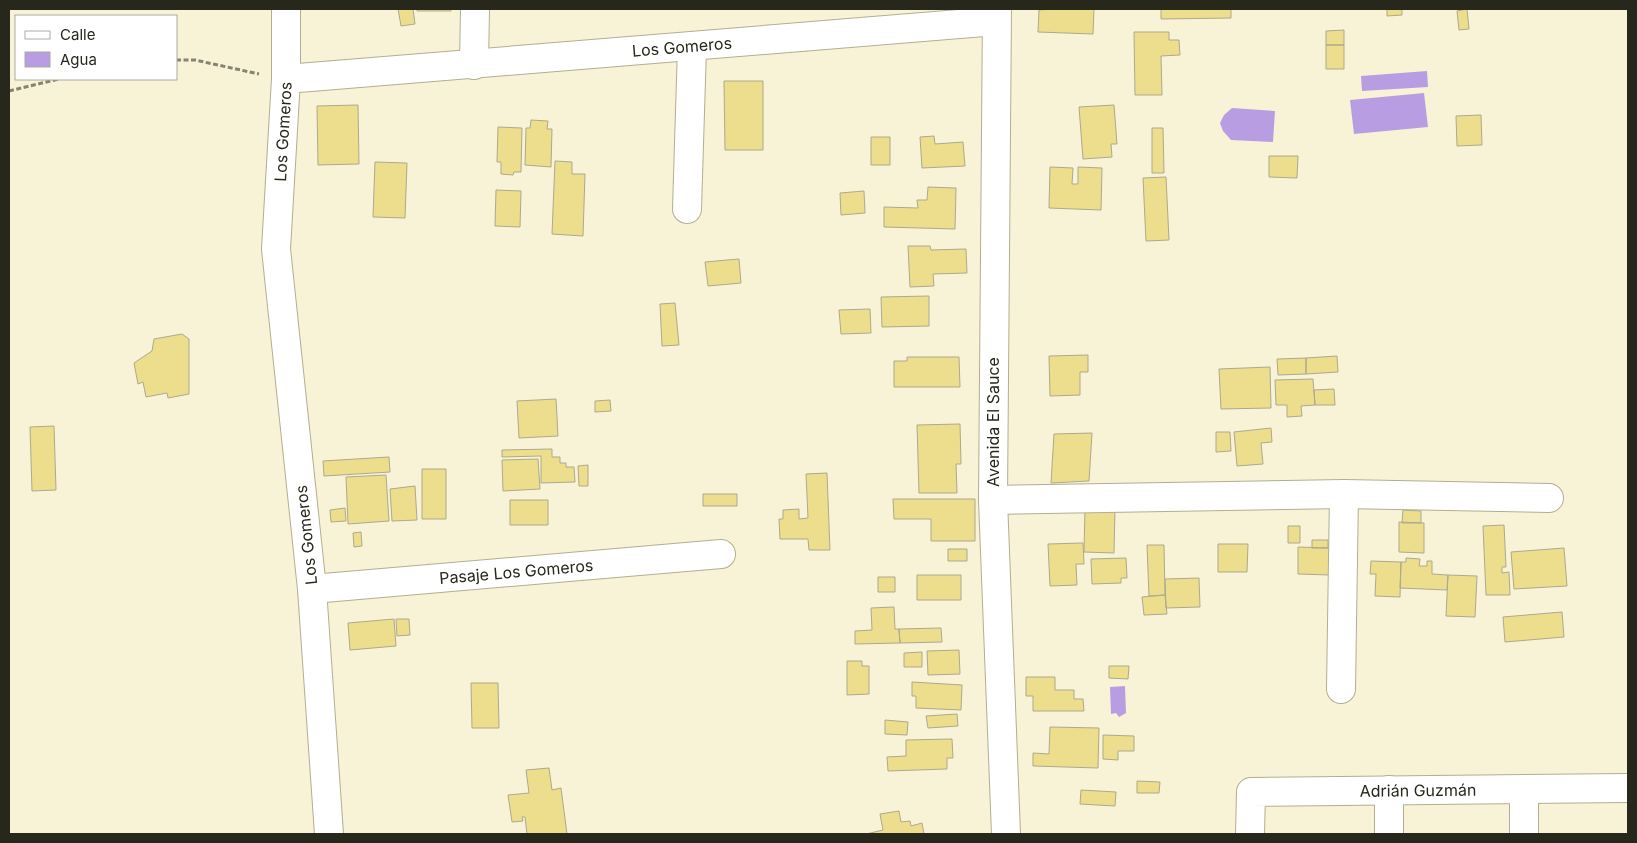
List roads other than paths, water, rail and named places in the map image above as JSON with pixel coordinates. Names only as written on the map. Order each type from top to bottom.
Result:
[{"type":"street","points":[[286,9],[286,79]]},
{"type":"street","points":[[474,9],[474,65]]},
{"type":"street","name":"Los Gomeros","points":[[329,834],[312,589],[276,250],[286,79],[692,47],[997,15]]},
{"type":"street","name":"Avenida El Sauce","points":[[997,15],[992,500],[1006,834]]},
{"type":"street","points":[[687,209],[692,47]]},
{"type":"street","points":[[1341,689],[1344,494]]},
{"type":"street","points":[[992,500],[1344,494],[1549,498]]},
{"type":"street","name":"Pasaje Los Gomeros","points":[[312,589],[721,554]]},
{"type":"street","name":"Adrián Guzmán","points":[[1250,834],[1251,792],[1628,788]]},
{"type":"street","points":[[1524,789],[1524,834]]},
{"type":"street","points":[[1389,790],[1389,834]]},
{"type":"water","points":[[1427,71],[1428,87],[1362,91],[1361,76]]},
{"type":"water","points":[[1424,93],[1428,127],[1354,134],[1350,100]]},
{"type":"water","points":[[1232,108],[1275,111],[1273,142],[1231,140],[1223,131],[1220,123],[1224,115]]},
{"type":"water","points":[[1125,686],[1126,713],[1119,717],[1116,713],[1111,714],[1110,687]]}]
